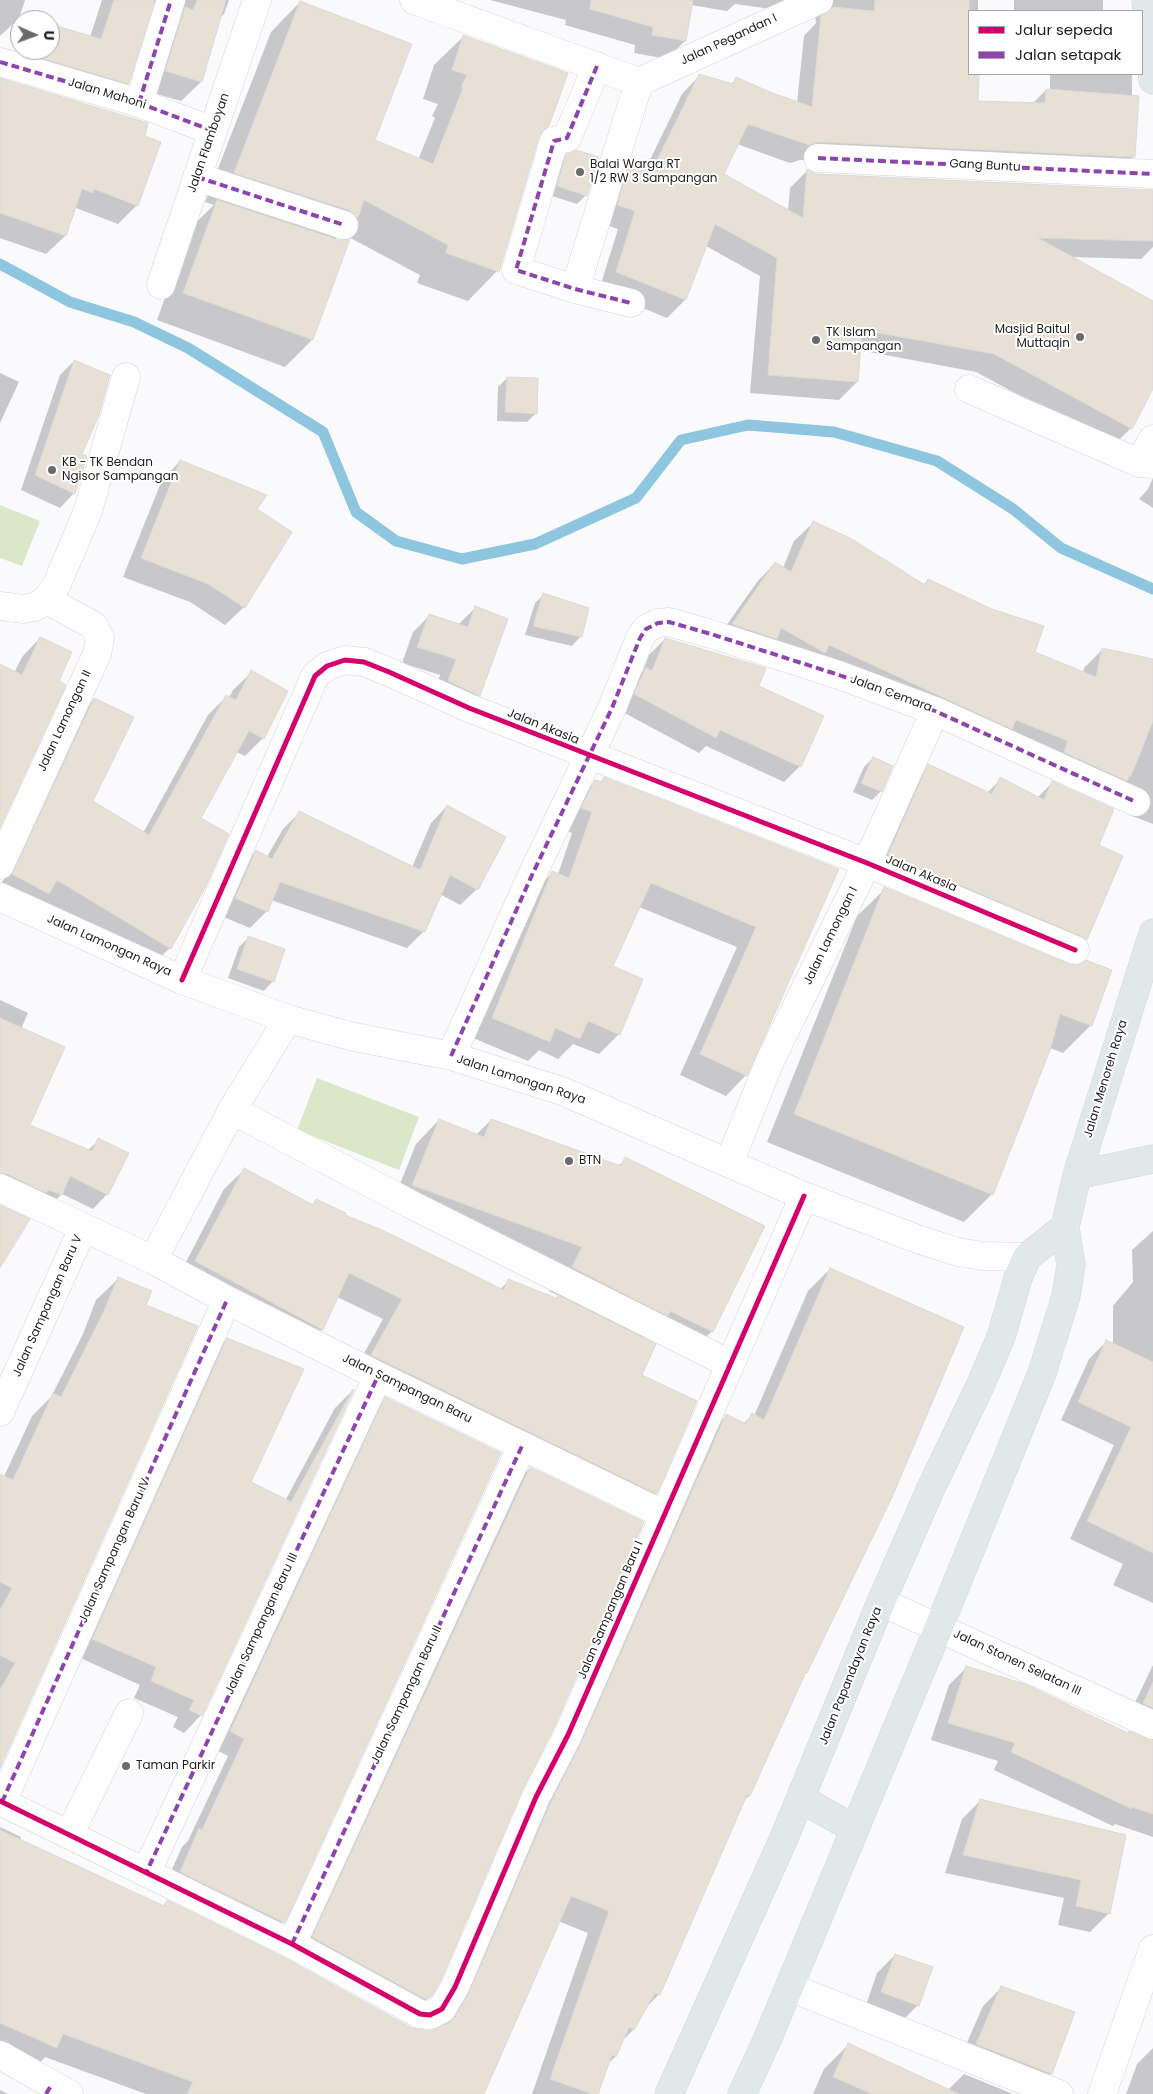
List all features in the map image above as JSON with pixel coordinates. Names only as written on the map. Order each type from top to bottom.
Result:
[{"type":"main road","points":[[1146,0],[1153,80]]},
{"type":"main road","name":"Jalan Menoreh Raya","points":[[1071,1266],[1065,1227],[1077,1175],[1153,935]]},
{"type":"main road","points":[[1077,1175],[1153,1159]]},
{"type":"main road","points":[[1027,1257],[1065,1227]]},
{"type":"main road","name":"Jalan Lamongan Raya","points":[[1027,1257],[1071,1266]]},
{"type":"main road","name":"Jalan Papandayan Raya","points":[[669,2094],[801,1799],[881,1602],[931,1488],[980,1386],[1001,1336],[1018,1278],[1027,1257]]},
{"type":"main road","points":[[742,2094],[855,1829],[1042,1373],[1066,1296],[1071,1266]]},
{"type":"main road","points":[[801,1799],[855,1829]]},
{"type":"street","points":[[139,103],[171,0]]},
{"type":"street","name":"Jalan Flamboyan","points":[[161,285],[257,0]]},
{"type":"street","points":[[414,0],[639,82],[575,289]]},
{"type":"street","name":"Jalan Pegandan I","points":[[639,82],[820,0]]},
{"type":"street","name":"Jalan Mahoni","points":[[0,62],[139,103],[213,131]]},
{"type":"street","points":[[597,66],[568,138],[554,141],[516,270],[575,289],[631,303]]},
{"type":"street","name":"Gang Buntu","points":[[818,158],[1153,174]]},
{"type":"street","points":[[198,177],[344,225]]},
{"type":"street","points":[[0,606],[23,609],[35,607],[46,600],[56,586],[88,511],[126,377]]},
{"type":"street","points":[[969,389],[1146,463],[1153,439]]},
{"type":"street","name":"Jalan Lamongan II","points":[[0,865],[97,654],[100,638],[93,625],[46,600]]},
{"type":"street","name":"Jalan Cemara","points":[[588,756],[612,708],[640,638],[646,629],[669,622],[839,675],[935,711],[1136,802]]},
{"type":"street","name":"Jalan Akasia","points":[[182,980],[315,676],[327,666],[345,660],[364,662],[469,708],[588,756],[867,863],[1075,950]]},
{"type":"street","name":"Jalan Lamongan I","points":[[729,1162],[770,1061],[867,863],[935,711]]},
{"type":"street","points":[[451,1056],[588,756]]},
{"type":"street","name":"Jalan Lamongan Raya","points":[[0,897],[182,980],[288,1019],[350,1036],[451,1056],[562,1091],[804,1196],[873,1224],[958,1252],[983,1256],[1027,1257]]},
{"type":"street","points":[[153,1260],[232,1110],[288,1019]]},
{"type":"street","points":[[232,1110],[410,1204],[730,1364]]},
{"type":"street","name":"Jalan Sampangan Baru","points":[[0,1188],[153,1260],[378,1376],[664,1514]]},
{"type":"street","name":"Jalan Sampangan Baru I","points":[[292,1944],[420,2014],[430,2015],[442,2009],[455,1987],[536,1797],[568,1735],[804,1196]]},
{"type":"street","name":"Jalan Sampangan Baru V","points":[[0,1412],[83,1228]]},
{"type":"street","name":"Jalan Sampangan Baru IV","points":[[1,1802],[228,1300]]},
{"type":"street","name":"Jalan Sampangan Baru III","points":[[146,1872],[378,1376]]},
{"type":"street","name":"Jalan Sampangan Baru II","points":[[292,1944],[522,1446]]},
{"type":"street","name":"Jalan Stonen Selatan III","points":[[881,1602],[1153,1725]]},
{"type":"street","points":[[69,1835],[130,1713]]},
{"type":"street","points":[[1,1802],[292,1944]]},
{"type":"street","points":[[1102,2094],[1153,1948]]},
{"type":"street","points":[[788,1987],[1059,2094]]},
{"type":"street","points":[[0,2055],[56,2091]]},
{"type":"green space","points":[[0,505],[40,521],[22,566],[0,558]]},
{"type":"green space","points":[[317,1078],[419,1117],[399,1170],[297,1130]]},
{"type":"building","points":[[114,0],[155,0],[129,84],[48,60],[60,60],[60,27],[101,39]]},
{"type":"building","points":[[197,0],[226,0],[202,82],[165,71],[185,7],[193,10]]},
{"type":"building","points":[[591,0],[693,0],[686,41],[652,35],[653,27],[590,9]]},
{"type":"building","points":[[875,0],[969,0],[968,75],[979,75],[978,101],[1045,103],[1046,89],[1139,96],[1135,157],[819,142],[809,145],[748,124],[724,174],[803,218],[807,169],[817,174],[1153,190],[1153,241],[1038,238],[1153,301],[1153,389],[1132,429],[994,354],[862,330],[858,382],[768,375],[777,258],[715,224],[686,300],[616,272],[635,211],[617,205],[629,167],[651,173],[699,74],[733,84],[736,77],[812,107],[821,16],[833,7],[874,11]]},
{"type":"building","points":[[300,1],[412,44],[375,140],[433,164],[467,75],[452,70],[463,35],[568,73],[549,126],[543,130],[539,137],[499,272],[446,253],[448,245],[364,200],[358,218],[349,210],[234,173]]},
{"type":"building","points":[[0,78],[148,123],[145,136],[161,142],[138,206],[94,189],[93,193],[82,189],[66,236],[0,213]]},
{"type":"building","points":[[576,150],[599,157],[587,196],[557,186],[566,154]]},
{"type":"building","points":[[217,200],[339,240],[350,239],[313,340],[183,293]]},
{"type":"building","points":[[74,360],[110,375],[99,415],[82,454],[87,456],[75,494],[35,475]]},
{"type":"building","points":[[507,377],[538,378],[537,414],[505,412]]},
{"type":"building","points":[[180,460],[267,495],[257,509],[292,532],[245,608],[208,584],[141,558]]},
{"type":"building","points":[[813,521],[852,539],[925,585],[928,579],[992,609],[1044,626],[1035,652],[1096,677],[1102,648],[1153,659],[1153,721],[1131,776],[1129,776],[1127,781],[1064,752],[1068,741],[1016,720],[1012,729],[829,645],[825,653],[781,628],[777,639],[732,624],[775,562],[791,572]]},
{"type":"building","points":[[543,593],[589,608],[582,637],[533,626]]},
{"type":"building","points":[[475,606],[508,619],[480,696],[448,681],[456,659],[417,647],[429,614],[468,627]]},
{"type":"building","points":[[40,637],[72,652],[59,681],[66,685],[0,828],[0,664],[22,675]]},
{"type":"building","points":[[665,638],[766,668],[759,686],[824,716],[801,767],[720,730],[716,738],[634,694],[646,667],[652,671]]},
{"type":"building","points":[[251,670],[288,691],[264,739],[249,731],[201,818],[229,834],[206,886],[171,949],[57,880],[49,894],[12,874],[94,698],[134,717],[93,801],[149,835],[226,695],[236,700]]},
{"type":"building","points":[[873,757],[893,766],[882,792],[861,783]]},
{"type":"building","points":[[928,764],[992,794],[1000,777],[1044,800],[1052,781],[1114,809],[1099,845],[1123,856],[1087,940],[888,855]]},
{"type":"building","points":[[604,777],[839,869],[747,1076],[700,1054],[756,927],[651,883],[613,966],[643,979],[620,1035],[588,1021],[580,1039],[555,1028],[550,1042],[492,1018],[552,871],[569,878],[592,812],[581,808],[595,780],[602,782]]},
{"type":"building","points":[[447,805],[506,837],[478,890],[450,875],[425,932],[280,882],[268,912],[235,898],[256,850],[272,859],[299,811],[420,870]]},
{"type":"building","points":[[884,887],[1069,964],[1077,965],[1086,960],[1112,970],[1092,1026],[1060,1014],[1050,1050],[993,1195],[794,1114]]},
{"type":"building","points":[[248,936],[285,949],[274,982],[237,969]]},
{"type":"building","points":[[0,1018],[65,1047],[30,1125],[92,1151],[98,1138],[129,1153],[108,1195],[70,1176],[62,1195],[48,1190],[46,1193],[7,1174],[0,1173]]},
{"type":"building","points":[[439,1119],[484,1137],[491,1119],[621,1166],[625,1157],[765,1226],[713,1332],[670,1311],[668,1316],[572,1267],[582,1247],[412,1185]]},
{"type":"building","points":[[244,1168],[313,1205],[316,1199],[346,1213],[345,1215],[382,1230],[504,1290],[508,1279],[556,1298],[558,1295],[656,1344],[642,1375],[697,1401],[657,1494],[371,1355],[402,1299],[349,1273],[323,1330],[195,1261]]},
{"type":"building","points":[[0,1205],[30,1219],[0,1268]]},
{"type":"building","points":[[830,1268],[964,1327],[893,1495],[806,1672],[750,1796],[747,1795],[660,1995],[655,1993],[634,2030],[629,2027],[616,2057],[612,2055],[598,2094],[592,2094],[550,2079],[609,1911],[571,1896],[484,2094],[187,2094],[193,2082],[63,2034],[57,2048],[0,2023],[0,1830],[164,1906],[167,1900],[285,1958],[412,2028],[429,2031],[449,2023],[455,2017],[469,1993],[550,1804],[582,1741],[726,1414],[746,1424],[752,1413],[764,1420]]},
{"type":"building","points":[[118,1277],[152,1291],[146,1305],[198,1326],[0,1768],[0,1690],[15,1663],[0,1655],[0,1610],[12,1588],[0,1582],[0,1474],[13,1480],[53,1393],[61,1397],[104,1311]]},
{"type":"building","points":[[227,1338],[304,1369],[251,1482],[291,1502],[354,1390],[202,1716],[189,1710],[194,1700],[151,1681],[156,1667],[92,1639]]},
{"type":"building","points":[[1106,1340],[1153,1362],[1153,1553],[1087,1521],[1131,1427],[1078,1402]]},
{"type":"building","points":[[385,1397],[501,1453],[285,1923],[180,1872],[199,1828],[202,1830],[244,1739],[230,1731]]},
{"type":"building","points":[[530,1467],[644,1522],[554,1728],[522,1791],[441,1980],[431,1997],[425,1999],[312,1937]]},
{"type":"building","points":[[966,1666],[1025,1684],[1128,1733],[1129,1731],[1153,1740],[1153,1814],[1132,1807],[1132,1809],[1011,1752],[1015,1743],[948,1723]]},
{"type":"building","points":[[1153,1682],[1153,1708],[1143,1703]]},
{"type":"building","points":[[980,1799],[1126,1835],[1110,1914],[1076,1906],[1081,1880],[963,1855]]},
{"type":"building","points":[[895,1954],[933,1967],[919,2006],[881,1992]]},
{"type":"building","points":[[1001,1986],[1075,2012],[1052,2074],[976,2044]]},
{"type":"building","points":[[848,2043],[959,2094],[872,2094],[833,2077]]},
{"type":"waterway","points":[[0,264],[70,302],[134,322],[188,348],[323,432],[356,512],[396,541],[462,559],[535,544],[636,498],[681,440],[748,425],[834,432],[937,461],[1013,509],[1061,548],[1153,589]]},
{"type":"marked path","points":[[139,103],[171,0]]},
{"type":"marked path","points":[[0,62],[139,103],[213,131]]},
{"type":"marked path","points":[[597,66],[567,138],[554,141],[516,270],[575,289],[631,303]]},
{"type":"marked path","points":[[818,158],[1153,174]]},
{"type":"marked path","points":[[197,177],[344,225]]},
{"type":"marked path","points":[[451,1056],[532,875],[612,708],[640,638],[646,629],[658,623],[669,622],[711,634],[839,675],[935,711],[1136,802]]},
{"type":"marked path","points":[[2,1802],[227,1300]]},
{"type":"marked path","points":[[150,1874],[146,1873],[378,1376]]},
{"type":"marked path","points":[[292,1944],[522,1446]]},
{"type":"marked path","points":[[46,2094],[52,2084]]},
{"type":"cycle path","points":[[182,980],[315,676],[327,666],[345,660],[364,662],[469,708],[867,863],[1075,950]]},
{"type":"cycle path","points":[[0,1801],[292,1944],[420,2014],[430,2015],[442,2009],[455,1987],[536,1797],[568,1735],[804,1196]]},
{"type":"place","name":"Balai Warga RT 1/2 RW 3 Sampangan","points":[[580,172]]},
{"type":"place","name":"Masjid Baitul Muttaqin","points":[[1080,337]]},
{"type":"place","name":"TK Islam Sampangan","points":[[816,340]]},
{"type":"place","name":"KB - TK Bendan Ngisor Sampangan","points":[[52,470]]},
{"type":"place","name":"BTN","points":[[569,1161]]},
{"type":"place","name":"Taman Parkir","points":[[126,1766]]}]
